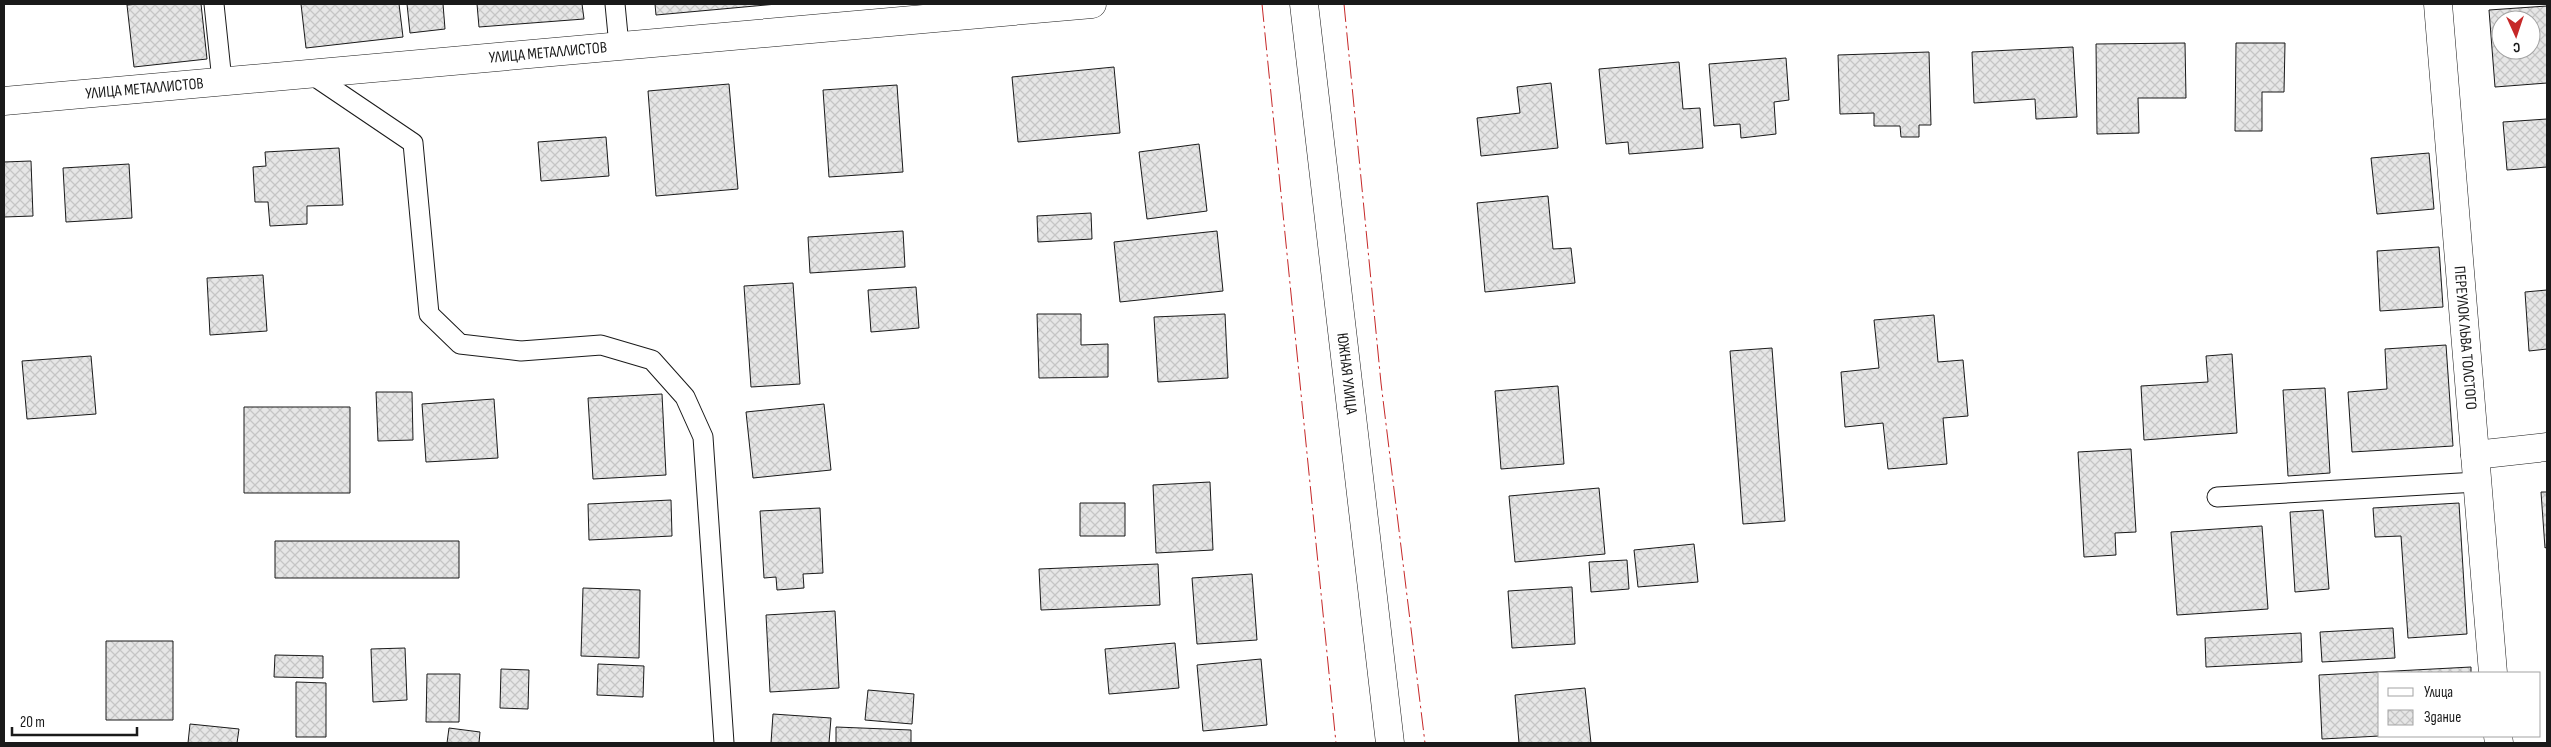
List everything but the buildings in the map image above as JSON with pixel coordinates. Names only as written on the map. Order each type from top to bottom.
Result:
[{"type":"street","name":"УЛИЦА МЕТАЛЛИСТОВ","points":[[4,101],[1092,4]]},
{"type":"street","name":"ЮЖНАЯ УЛИЦА","points":[[1304,4],[1390,743]]},
{"type":"street","name":"ПЕРЕУЛОК ЛЬВА ТОЛСТОГО","points":[[2438,4],[2493,672]]},
{"type":"street","points":[[2475,455],[2547,447]]},
{"type":"lane","points":[[214,4],[222,81]]},
{"type":"lane","points":[[615,4],[619,46]]},
{"type":"lane","points":[[311,74],[413,143],[430,314],[460,344],[521,350],[601,345],[652,360],[685,397],[703,437],[718,631],[724,743]]},
{"type":"lane","points":[[2217,498],[2477,482]]},
{"type":"power","points":[[1262,4],[1336,743]]},
{"type":"power","points":[[1344,4],[1381,383],[1425,743]]}]
